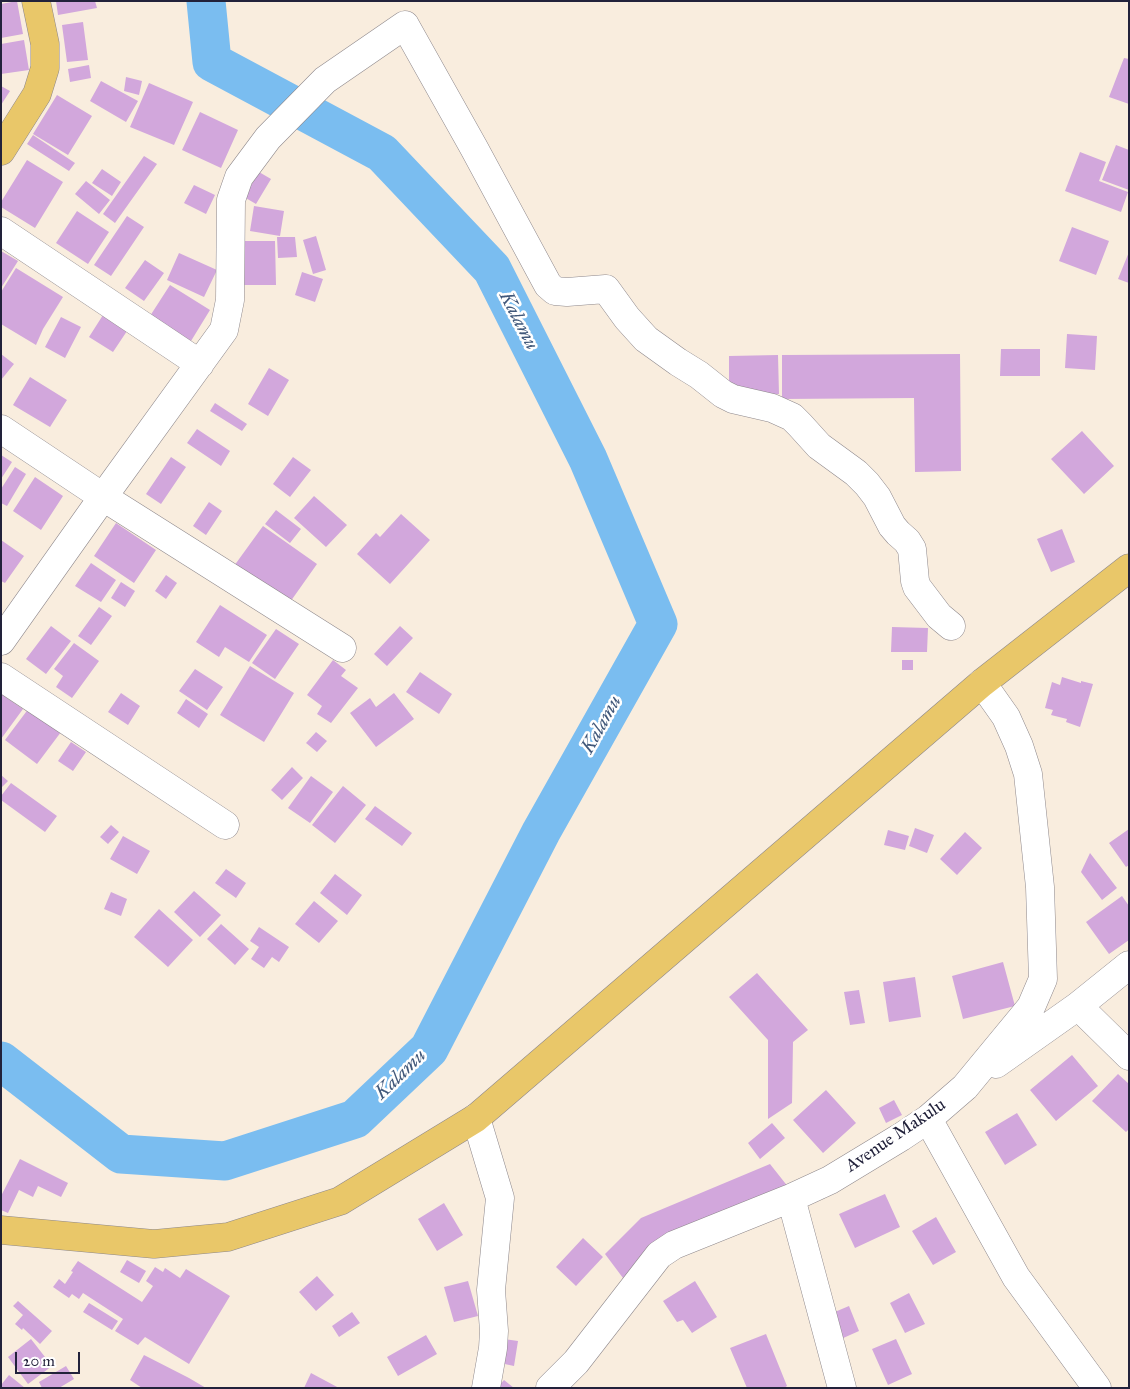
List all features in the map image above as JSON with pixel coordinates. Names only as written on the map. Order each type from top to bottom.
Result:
[{"type":"main road","points":[[1,151],[37,94],[45,68],[45,44],[36,1]]},
{"type":"main road","points":[[1,1230],[154,1244],[228,1237],[340,1201],[476,1118],[982,683],[1129,568]]},
{"type":"street","points":[[1,641],[224,330],[230,300],[231,200],[239,177],[268,138],[325,80],[405,25],[548,285],[555,291],[567,292],[606,289],[646,339],[678,362],[699,374],[723,394],[733,399],[772,408],[792,417],[818,446],[856,473],[877,497],[892,526],[912,549],[917,587],[939,616],[951,626]]},
{"type":"street","points":[[1,231],[200,364]]},
{"type":"street","points":[[1,429],[103,497],[342,648]]},
{"type":"street","points":[[1,677],[225,825]]},
{"type":"street","name":"Avenue Makulu","points":[[550,1388],[576,1362],[659,1255],[674,1245],[791,1198],[830,1180],[902,1137],[928,1119],[965,1087],[1032,1007],[1043,979],[1040,887],[1028,774],[1019,746],[1006,717],[982,683]]},
{"type":"street","points":[[965,1087],[1078,1006],[1129,965]]},
{"type":"street","points":[[1078,1006],[1129,1056]]},
{"type":"street","points":[[476,1118],[500,1198],[491,1290],[494,1331],[493,1348],[486,1388]]},
{"type":"street","points":[[928,1119],[1016,1277],[1097,1388]]},
{"type":"street","points":[[791,1198],[842,1388]]},
{"type":"building","points":[[17,1],[23,34],[1,38],[1,4]]},
{"type":"building","points":[[56,1],[95,1],[97,8],[58,15]]},
{"type":"building","points":[[83,22],[88,60],[67,62],[62,25]]},
{"type":"building","points":[[24,40],[29,70],[1,74],[1,44]]},
{"type":"building","points":[[1124,58],[1129,59],[1129,104],[1109,97]]},
{"type":"building","points":[[89,65],[91,78],[70,82],[68,69]]},
{"type":"building","points":[[126,77],[142,81],[139,95],[124,91]]},
{"type":"building","points":[[101,81],[138,101],[126,122],[90,101]]},
{"type":"building","points":[[149,83],[193,102],[174,145],[130,127]]},
{"type":"building","points":[[1,86],[10,91],[1,105]]},
{"type":"building","points":[[57,95],[92,116],[68,155],[33,134]]},
{"type":"building","points":[[200,112],[238,130],[221,168],[182,150]]},
{"type":"building","points":[[33,135],[75,163],[69,171],[27,144]]},
{"type":"building","points":[[1116,145],[1129,150],[1129,190],[1102,180]]},
{"type":"building","points":[[1080,152],[1106,162],[1099,181],[1128,192],[1121,212],[1065,191]]},
{"type":"building","points":[[144,156],[157,164],[115,223],[103,214]]},
{"type":"building","points":[[27,160],[63,182],[35,228],[1,207],[1,202]]},
{"type":"building","points":[[102,169],[121,182],[112,196],[92,183]]},
{"type":"building","points":[[259,172],[271,179],[256,204],[244,197]]},
{"type":"building","points":[[86,181],[110,200],[99,214],[75,194]]},
{"type":"building","points":[[194,185],[215,195],[206,214],[184,203]]},
{"type":"building","points":[[254,206],[284,211],[280,236],[250,231]]},
{"type":"building","points":[[77,211],[109,232],[88,264],[56,243]]},
{"type":"building","points":[[127,216],[144,227],[111,276],[94,265]]},
{"type":"building","points":[[1072,227],[1109,241],[1096,275],[1059,261]]},
{"type":"building","points":[[316,236],[326,270],[313,274],[303,240]]},
{"type":"building","points":[[277,237],[295,237],[297,257],[278,258]]},
{"type":"building","points":[[241,241],[275,241],[276,285],[242,285]]},
{"type":"building","points":[[1,251],[18,261],[1,288]]},
{"type":"building","points":[[1129,252],[1129,283],[1118,279]]},
{"type":"building","points":[[179,253],[217,270],[204,297],[167,280]]},
{"type":"building","points":[[145,260],[164,273],[144,301],[125,288]]},
{"type":"building","points":[[16,268],[63,297],[43,329],[36,345],[1,324],[1,292]]},
{"type":"building","points":[[302,272],[323,279],[315,302],[295,295]]},
{"type":"building","points":[[170,285],[210,310],[191,341],[150,316]]},
{"type":"building","points":[[103,315],[127,331],[113,352],[89,337]]},
{"type":"building","points":[[61,317],[81,327],[65,358],[45,347]]},
{"type":"building","points":[[1067,334],[1097,336],[1095,370],[1065,368]]},
{"type":"building","points":[[1001,349],[1040,349],[1040,376],[1000,376]]},
{"type":"building","points":[[1,354],[14,364],[1,380]]},
{"type":"building","points":[[960,354],[961,471],[915,472],[914,398],[782,399],[782,355]]},
{"type":"building","points":[[778,355],[779,394],[729,394],[729,356]]},
{"type":"building","points":[[269,368],[289,380],[268,416],[248,404]]},
{"type":"building","points":[[30,377],[67,400],[50,427],[13,405]]},
{"type":"building","points":[[215,403],[247,424],[242,431],[210,411]]},
{"type":"building","points":[[197,429],[230,451],[221,466],[187,443]]},
{"type":"building","points":[[1082,431],[1114,466],[1084,494],[1051,459]]},
{"type":"building","points":[[1,455],[12,462],[1,479]]},
{"type":"building","points":[[171,457],[186,467],[161,504],[146,494]]},
{"type":"building","points":[[293,457],[311,470],[290,497],[273,484]]},
{"type":"building","points":[[15,467],[26,474],[7,506],[1,503],[1,489]]},
{"type":"building","points":[[35,477],[63,496],[41,530],[13,511]]},
{"type":"building","points":[[314,496],[347,525],[326,547],[294,518]]},
{"type":"building","points":[[209,502],[222,511],[206,535],[193,526]]},
{"type":"building","points":[[276,510],[301,529],[290,543],[265,524]]},
{"type":"building","points":[[401,514],[430,540],[390,584],[357,554],[376,533],[380,537]]},
{"type":"building","points":[[116,523],[156,550],[134,583],[94,556]]},
{"type":"building","points":[[263,526],[317,564],[288,605],[234,566]]},
{"type":"building","points":[[1062,529],[1075,562],[1051,572],[1037,539]]},
{"type":"building","points":[[1,540],[24,556],[5,583],[1,581]]},
{"type":"building","points":[[91,563],[116,580],[101,602],[75,586]]},
{"type":"building","points":[[166,575],[177,583],[166,599],[155,591]]},
{"type":"building","points":[[121,582],[135,591],[125,607],[111,598]]},
{"type":"building","points":[[220,605],[267,635],[249,662],[225,647],[219,657],[196,642]]},
{"type":"building","points":[[99,607],[112,616],[91,645],[78,636]]},
{"type":"building","points":[[51,626],[71,641],[46,674],[26,659]]},
{"type":"building","points":[[400,626],[413,638],[387,666],[374,654]]},
{"type":"building","points":[[892,627],[928,628],[927,652],[891,652]]},
{"type":"building","points":[[276,629],[299,644],[275,679],[252,663]]},
{"type":"building","points":[[74,643],[99,661],[72,698],[56,687],[63,676],[54,669]]},
{"type":"building","points":[[333,660],[346,670],[341,676],[358,688],[331,723],[317,714],[322,706],[307,695]]},
{"type":"building","points":[[902,660],[913,660],[913,670],[902,670]]},
{"type":"building","points":[[250,666],[294,693],[264,742],[220,715]]},
{"type":"building","points":[[195,669],[223,687],[207,710],[179,691]]},
{"type":"building","points":[[420,672],[452,694],[439,714],[406,692]]},
{"type":"building","points":[[1062,677],[1081,683],[1081,681],[1093,684],[1080,727],[1066,722],[1067,719],[1051,715],[1053,710],[1045,708],[1052,682],[1060,685]]},
{"type":"building","points":[[121,693],[140,706],[128,725],[108,712]]},
{"type":"building","points":[[394,693],[414,719],[376,747],[350,713],[370,698],[376,707]]},
{"type":"building","points":[[1,694],[23,709],[1,739]]},
{"type":"building","points":[[186,699],[208,714],[199,728],[177,713]]},
{"type":"building","points":[[29,708],[61,732],[37,764],[5,740]]},
{"type":"building","points":[[316,732],[327,741],[317,752],[306,743]]},
{"type":"building","points":[[71,742],[86,752],[73,771],[58,761]]},
{"type":"building","points":[[292,767],[303,778],[282,800],[271,790]]},
{"type":"building","points":[[1,775],[8,781],[1,788]]},
{"type":"building","points":[[311,776],[333,792],[310,823],[288,808]]},
{"type":"building","points":[[11,783],[57,816],[45,832],[1,800],[1,796]]},
{"type":"building","points":[[343,786],[366,805],[335,843],[312,825]]},
{"type":"building","points":[[375,806],[412,833],[402,846],[365,819]]},
{"type":"building","points":[[111,825],[119,832],[108,844],[100,837]]},
{"type":"building","points":[[915,828],[934,835],[927,853],[909,846]]},
{"type":"building","points":[[1129,829],[1129,865],[1126,867],[1109,843]]},
{"type":"building","points":[[888,830],[909,836],[905,850],[884,845]]},
{"type":"building","points":[[965,832],[982,848],[957,875],[940,859]]},
{"type":"building","points":[[123,836],[150,851],[137,874],[110,859]]},
{"type":"building","points":[[1090,853],[1117,888],[1102,900],[1081,872]]},
{"type":"building","points":[[226,869],[246,883],[236,898],[215,883]]},
{"type":"building","points":[[335,874],[362,895],[347,915],[320,893]]},
{"type":"building","points":[[194,891],[221,915],[200,937],[174,912]]},
{"type":"building","points":[[111,892],[127,899],[121,916],[104,909]]},
{"type":"building","points":[[1122,896],[1129,906],[1129,940],[1109,954],[1086,922]]},
{"type":"building","points":[[314,901],[338,921],[319,943],[295,924]]},
{"type":"building","points":[[159,909],[193,940],[168,967],[134,937]]},
{"type":"building","points":[[221,924],[249,949],[235,965],[207,939]]},
{"type":"building","points":[[259,927],[289,947],[279,962],[272,957],[264,968],[251,959],[259,947],[250,941]]},
{"type":"building","points":[[1003,962],[1015,1006],[963,1019],[952,976]]},
{"type":"building","points":[[757,973],[808,1030],[793,1042],[792,1103],[768,1119],[768,1040],[729,997]]},
{"type":"building","points":[[915,977],[921,1017],[889,1022],[883,982]]},
{"type":"building","points":[[859,990],[865,1023],[850,1025],[844,992]]},
{"type":"building","points":[[1072,1055],[1098,1086],[1056,1121],[1030,1090]]},
{"type":"building","points":[[1118,1074],[1129,1084],[1129,1129],[1126,1132],[1092,1101]]},
{"type":"building","points":[[826,1090],[856,1123],[823,1153],[793,1120]]},
{"type":"building","points":[[894,1100],[902,1115],[886,1123],[879,1108]]},
{"type":"building","points":[[1017,1113],[1037,1145],[1005,1165],[985,1132]]},
{"type":"building","points":[[772,1123],[785,1138],[760,1159],[748,1143]]},
{"type":"building","points":[[20,1159],[68,1183],[61,1197],[38,1186],[33,1197],[19,1190],[8,1213],[1,1210],[1,1196]]},
{"type":"building","points":[[770,1164],[789,1188],[659,1240],[623,1278],[605,1254],[641,1218]]},
{"type":"building","points":[[885,1194],[900,1227],[855,1248],[839,1214]]},
{"type":"building","points":[[444,1203],[463,1235],[437,1251],[418,1219]]},
{"type":"building","points":[[936,1217],[956,1252],[933,1265],[912,1231]]},
{"type":"building","points":[[583,1238],[603,1257],[576,1286],[556,1267]]},
{"type":"building","points":[[127,1260],[146,1271],[139,1283],[120,1272]]},
{"type":"building","points":[[78,1261],[142,1302],[153,1286],[146,1281],[155,1267],[163,1272],[165,1268],[180,1278],[186,1269],[230,1296],[189,1364],[145,1337],[138,1345],[115,1331],[123,1319],[83,1293],[79,1299],[72,1294],[69,1298],[53,1287],[59,1279],[65,1284]]},
{"type":"building","points":[[317,1276],[334,1295],[316,1311],[299,1292]]},
{"type":"building","points":[[468,1281],[478,1316],[454,1322],[444,1287]]},
{"type":"building","points":[[695,1281],[717,1317],[692,1333],[683,1320],[677,1322],[663,1301]]},
{"type":"building","points":[[909,1293],[925,1324],[905,1333],[890,1303]]},
{"type":"building","points":[[18,1301],[52,1331],[40,1344],[23,1328],[22,1330],[15,1324],[23,1315],[13,1306]]},
{"type":"building","points":[[89,1303],[118,1321],[112,1330],[83,1312]]},
{"type":"building","points":[[849,1306],[859,1331],[841,1339],[830,1314]]},
{"type":"building","points":[[352,1312],[360,1323],[339,1337],[332,1326]]},
{"type":"building","points":[[766,1334],[787,1386],[784,1388],[747,1388],[730,1348]]},
{"type":"building","points":[[426,1335],[437,1354],[398,1376],[387,1357]]},
{"type":"building","points":[[31,1339],[52,1366],[28,1384],[8,1357]]},
{"type":"building","points":[[504,1339],[518,1341],[514,1366],[500,1363]]},
{"type":"building","points":[[896,1339],[912,1374],[888,1385],[872,1349]]},
{"type":"building","points":[[144,1355],[206,1388],[142,1388],[130,1380]]},
{"type":"building","points":[[66,1366],[74,1379],[59,1388],[42,1388],[39,1382]]},
{"type":"building","points":[[311,1373],[339,1388],[304,1388]]},
{"type":"building","points":[[9,1375],[25,1388],[1,1388],[1,1385]]},
{"type":"building","points":[[504,1380],[514,1388],[497,1388]]},
{"type":"waterway","name":"Kalamu","points":[[1,1061],[121,1154],[225,1161],[355,1119],[429,1049],[541,832],[658,624],[588,459],[492,269],[382,153],[212,62],[206,1]]}]
